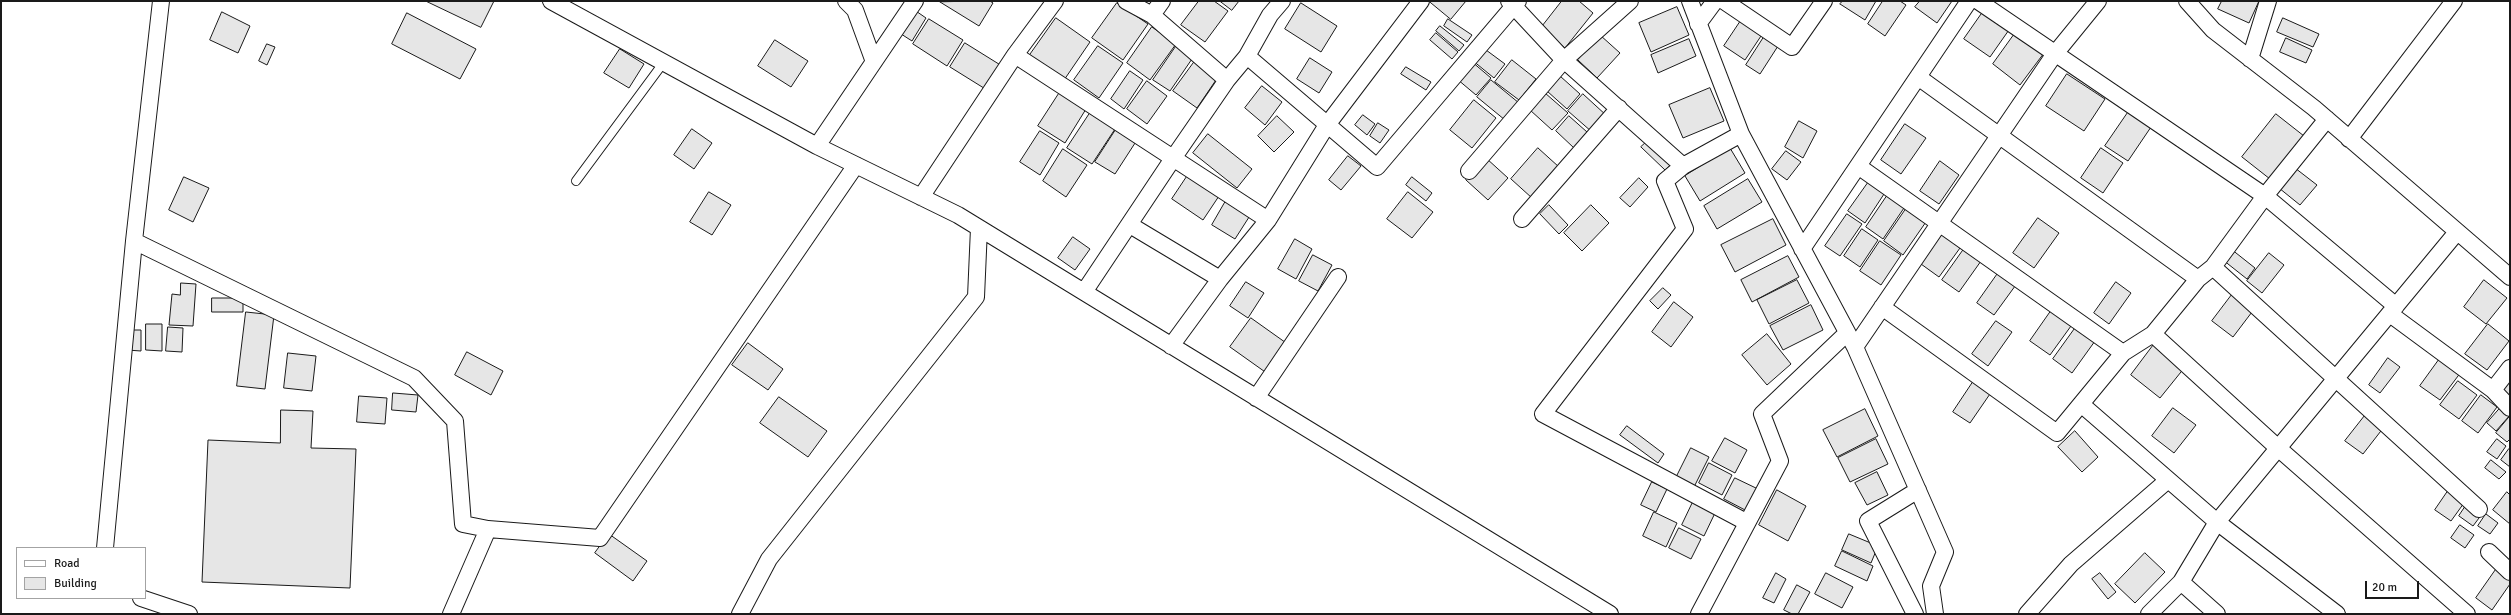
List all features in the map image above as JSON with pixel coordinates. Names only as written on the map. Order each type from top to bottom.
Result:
[{"type":"street","points":[[105,547],[134,241],[162,1]]},
{"type":"street","points":[[551,1],[817,146],[921,197],[979,228],[1610,614]]},
{"type":"street","points":[[846,1],[855,10],[874,62]]},
{"type":"street","points":[[817,146],[915,1]]},
{"type":"street","points":[[921,197],[1015,55],[1055,1]]},
{"type":"street","points":[[1126,1],[1152,15],[1227,80]]},
{"type":"street","points":[[1152,15],[1162,1]]},
{"type":"street","points":[[1084,292],[1227,80],[1247,56],[1270,15],[1282,1]]},
{"type":"street","points":[[1171,346],[1220,279],[1268,220],[1327,125],[1421,1]]},
{"type":"street","points":[[1469,172],[1564,60],[1630,1]]},
{"type":"street","points":[[1690,1],[1741,134],[1851,340],[1945,552],[1930,586],[1935,614]]},
{"type":"street","points":[[1698,24],[1715,1]]},
{"type":"street","points":[[1724,1],[1792,47],[1824,1]]},
{"type":"street","points":[[1802,249],[1969,1]]},
{"type":"street","points":[[1978,1],[2054,55],[2265,196],[2393,310],[2493,390],[2510,408]]},
{"type":"street","points":[[1699,614],[1746,522],[1780,461],[1762,414],[1851,340],[1882,307],[2054,55],[2098,1]]},
{"type":"street","points":[[2187,1],[2213,30],[2327,119],[2510,277]]},
{"type":"street","points":[[2250,58],[2268,1]]},
{"type":"street","points":[[2349,139],[2454,1]]},
{"type":"street","points":[[1247,56],[1377,167],[1514,2],[1564,60],[1683,166]]},
{"type":"street","points":[[1015,55],[1174,157],[1268,220]]},
{"type":"street","points":[[1918,77],[2198,279]]},
{"type":"street","points":[[1522,219],[1619,108]]},
{"type":"street","points":[[1882,307],[2057,433],[2123,353],[2153,334],[2198,279],[2213,267],[2265,196],[2327,119]]},
{"type":"street","points":[[1741,134],[1683,166],[1665,182],[1685,229],[1543,414],[1746,522]]},
{"type":"street","points":[[134,241],[414,378],[455,421],[463,524],[488,529],[600,538],[856,165]]},
{"type":"street","points":[[1858,166],[1940,222],[2123,353]]},
{"type":"street","points":[[1130,225],[1220,279]]},
{"type":"street","points":[[740,614],[769,559],[976,296],[979,228]]},
{"type":"street","points":[[2149,614],[2181,582],[2217,522],[2457,232]]},
{"type":"street","points":[[2213,267],[2479,509]]},
{"type":"street","points":[[1256,398],[1338,277]]},
{"type":"street","points":[[2153,334],[2278,448],[2467,614]]},
{"type":"street","points":[[2493,390],[2510,368]]},
{"type":"street","points":[[2081,404],[2217,522],[2337,614]]},
{"type":"street","points":[[2027,614],[2071,564],[2168,480]]},
{"type":"street","points":[[1915,614],[1868,521],[1918,490]]},
{"type":"street","points":[[451,614],[488,529]]},
{"type":"street","points":[[2489,552],[2510,572]]},
{"type":"street","points":[[2181,582],[2217,614]]},
{"type":"street","points":[[144,599],[189,614]]},
{"type":"lane","points":[[576,181],[664,62]]},
{"type":"building","points":[[426,1],[494,1],[481,27]]},
{"type":"building","points":[[990,1],[993,3],[979,26],[940,2]]},
{"type":"building","points":[[1199,1],[1214,1],[1228,11],[1205,42],[1181,25]]},
{"type":"building","points":[[1220,1],[1239,1],[1232,10]]},
{"type":"building","points":[[1429,1],[1466,1],[1451,19]]},
{"type":"building","points":[[1562,1],[1579,1],[1593,13],[1565,48],[1541,28]]},
{"type":"building","points":[[1843,1],[1876,1],[1865,20],[1840,4]]},
{"type":"building","points":[[1883,1],[1900,1],[1906,5],[1885,36],[1868,24]]},
{"type":"building","points":[[1920,1],[1952,1],[1937,23],[1915,7]]},
{"type":"building","points":[[2222,1],[2259,1],[2249,23],[2218,9]]},
{"type":"building","points":[[1117,3],[1148,24],[1123,60],[1092,38]]},
{"type":"building","points":[[1301,3],[1337,26],[1321,52],[1285,29]]},
{"type":"building","points":[[1677,7],[1689,35],[1651,52],[1639,23]]},
{"type":"building","points":[[913,9],[926,18],[912,41],[898,32]]},
{"type":"building","points":[[1985,9],[2011,27],[1990,57],[1964,39]]},
{"type":"building","points":[[222,12],[250,26],[238,53],[210,40]]},
{"type":"building","points":[[407,13],[476,49],[460,79],[392,44]]},
{"type":"building","points":[[1056,18],[1090,42],[1062,83],[1027,59]]},
{"type":"building","points":[[2283,18],[2319,34],[2313,47],[2277,32]]},
{"type":"building","points":[[929,19],[963,40],[947,66],[913,44]]},
{"type":"building","points":[[1448,19],[1472,35],[1467,42],[1444,26]]},
{"type":"building","points":[[1742,19],[1763,33],[1745,60],[1724,46]]},
{"type":"building","points":[[1440,26],[1464,45],[1459,51],[1436,31]]},
{"type":"building","points":[[1152,27],[1176,44],[1150,80],[1127,63]]},
{"type":"building","points":[[2016,32],[2044,53],[2020,85],[1993,64]]},
{"type":"building","points":[[1436,33],[1458,52],[1452,59],[1430,40]]},
{"type":"building","points":[[1600,35],[1620,53],[1597,78],[1578,60]]},
{"type":"building","points":[[1764,37],[1778,46],[1760,74],[1746,65]]},
{"type":"building","points":[[2286,38],[2312,50],[2306,63],[2280,52]]},
{"type":"building","points":[[1689,39],[1696,56],[1658,73],[1651,55]]},
{"type":"building","points":[[775,40],[808,61],[791,87],[758,66]]},
{"type":"building","points":[[965,43],[1002,66],[987,90],[950,67]]},
{"type":"building","points":[[267,44],[275,47],[267,65],[259,61]]},
{"type":"building","points":[[1177,45],[1194,56],[1170,91],[1153,80]]},
{"type":"building","points":[[1098,46],[1123,63],[1099,98],[1074,80]]},
{"type":"building","points":[[1482,47],[1505,64],[1494,78],[1472,60]]},
{"type":"building","points":[[620,49],[644,64],[629,88],[604,73]]},
{"type":"building","points":[[1310,58],[1332,72],[1319,93],[1297,79]]},
{"type":"building","points":[[1512,60],[1536,79],[1519,100],[1495,82]]},
{"type":"building","points":[[1195,61],[1218,77],[1197,108],[1173,91]]},
{"type":"building","points":[[1471,61],[1491,78],[1476,95],[1457,79]]},
{"type":"building","points":[[1406,67],[1431,82],[1426,90],[1401,74]]},
{"type":"building","points":[[1130,71],[1143,80],[1124,109],[1111,99]]},
{"type":"building","points":[[2067,74],[2105,99],[2084,131],[2046,106]]},
{"type":"building","points":[[1560,76],[1580,94],[1567,109],[1547,91]]},
{"type":"building","points":[[1491,80],[1519,103],[1505,120],[1477,97]]},
{"type":"building","points":[[1147,81],[1167,96],[1147,124],[1127,109]]},
{"type":"building","points":[[1262,86],[1282,102],[1265,125],[1245,108]]},
{"type":"building","points":[[1710,88],[1724,121],[1683,138],[1669,105]]},
{"type":"building","points":[[1060,92],[1086,109],[1065,143],[1038,126]]},
{"type":"building","points":[[1545,93],[1568,113],[1552,130],[1530,110]]},
{"type":"building","points":[[1583,94],[1607,116],[1592,132],[1568,111]]},
{"type":"building","points":[[1474,100],[1496,118],[1472,148],[1450,130]]},
{"type":"building","points":[[1092,110],[1117,126],[1092,164],[1067,148]]},
{"type":"building","points":[[2129,111],[2151,127],[2128,161],[2105,146]]},
{"type":"building","points":[[2276,114],[2304,136],[2270,179],[2242,157]]},
{"type":"building","points":[[1363,115],[1375,124],[1367,135],[1355,125]]},
{"type":"building","points":[[1277,116],[1294,132],[1274,152],[1258,136]]},
{"type":"building","points":[[1569,116],[1587,132],[1574,148],[1556,131]]},
{"type":"building","points":[[1799,121],[1817,131],[1803,158],[1785,147]]},
{"type":"building","points":[[1378,123],[1389,130],[1380,143],[1370,136]]},
{"type":"building","points":[[1905,124],[1926,138],[1901,174],[1881,160]]},
{"type":"building","points":[[1117,128],[1137,140],[1115,174],[1095,162]]},
{"type":"building","points":[[692,129],[712,143],[694,169],[674,155]]},
{"type":"building","points":[[1040,131],[1059,143],[1040,175],[1020,162]]},
{"type":"building","points":[[1208,134],[1252,169],[1237,188],[1193,153]]},
{"type":"building","points":[[1651,138],[1675,161],[1665,170],[1641,147]]},
{"type":"building","points":[[1538,148],[1559,167],[1532,198],[1511,179]]},
{"type":"building","points":[[1730,148],[1745,173],[1700,201],[1685,176]]},
{"type":"building","points":[[2101,148],[2123,163],[2103,193],[2081,178]]},
{"type":"building","points":[[1063,149],[1087,165],[1066,197],[1043,181]]},
{"type":"building","points":[[1786,151],[1801,162],[1787,180],[1772,169]]},
{"type":"building","points":[[1348,156],[1361,166],[1341,190],[1329,180]]},
{"type":"building","points":[[1486,158],[1508,178],[1488,200],[1466,180]]},
{"type":"building","points":[[1940,161],[1959,175],[1939,204],[1920,191]]},
{"type":"building","points":[[2295,168],[2317,185],[2300,205],[2279,188]]},
{"type":"building","points":[[1188,175],[1219,196],[1203,220],[1172,199]]},
{"type":"building","points":[[184,177],[209,188],[193,222],[169,210]]},
{"type":"building","points":[[1412,177],[1432,193],[1426,201],[1406,185]]},
{"type":"building","points":[[1639,178],[1648,187],[1630,207],[1620,198]]},
{"type":"building","points":[[1748,179],[1762,202],[1717,229],[1704,206]]},
{"type":"building","points":[[1870,180],[1886,191],[1865,223],[1848,211]]},
{"type":"building","points":[[709,192],[731,205],[712,235],[690,222]]},
{"type":"building","points":[[1408,192],[1433,212],[1412,238],[1387,219]]},
{"type":"building","points":[[1889,193],[1906,205],[1883,239],[1866,227]]},
{"type":"building","points":[[1227,199],[1251,214],[1235,239],[1212,225]]},
{"type":"building","points":[[1549,205],[1568,225],[1559,234],[1540,214]]},
{"type":"building","points":[[1591,205],[1609,223],[1582,251],[1564,233]]},
{"type":"building","points":[[1908,206],[1928,219],[1903,255],[1884,241]]},
{"type":"building","points":[[1847,214],[1862,224],[1840,256],[1825,246]]},
{"type":"building","points":[[2038,218],[2059,233],[2034,268],[2013,253]]},
{"type":"building","points":[[1773,219],[1786,245],[1735,272],[1721,245]]},
{"type":"building","points":[[1862,229],[1878,240],[1860,267],[1844,256]]},
{"type":"building","points":[[1942,234],[1960,248],[1939,277],[1921,264]]},
{"type":"building","points":[[1073,237],[1090,249],[1075,270],[1058,258]]},
{"type":"building","points":[[1295,239],[1312,249],[1296,279],[1278,269]]},
{"type":"building","points":[[1880,241],[1901,255],[1881,285],[1860,271]]},
{"type":"building","points":[[1964,249],[1981,261],[1959,292],[1942,280]]},
{"type":"building","points":[[2231,249],[2255,268],[2247,279],[2223,260]]},
{"type":"building","points":[[2269,253],[2284,265],[2262,293],[2247,281]]},
{"type":"building","points":[[1313,255],[1332,265],[1318,291],[1299,281]]},
{"type":"building","points":[[1788,256],[1799,277],[1752,302],[1741,280]]},
{"type":"building","points":[[2001,269],[2018,282],[1994,315],[1977,303]]},
{"type":"building","points":[[1797,280],[1809,303],[1769,324],[1757,300]]},
{"type":"building","points":[[2484,280],[2507,298],[2486,324],[2464,307]]},
{"type":"building","points":[[1246,282],[1264,293],[1248,318],[1230,306]]},
{"type":"building","points":[[2116,282],[2131,293],[2109,324],[2094,313]]},
{"type":"building","points":[[181,283],[196,284],[193,326],[169,325],[172,294],[180,295]]},
{"type":"building","points":[[1663,288],[1671,295],[1658,309],[1650,301]]},
{"type":"building","points":[[2234,292],[2255,308],[2233,337],[2212,321]]},
{"type":"building","points":[[212,298],[243,298],[243,312],[212,312]]},
{"type":"building","points":[[1674,302],[1693,317],[1671,347],[1652,332]]},
{"type":"building","points":[[1811,305],[1823,330],[1783,350],[1770,326]]},
{"type":"building","points":[[2051,311],[2071,326],[2050,355],[2030,341]]},
{"type":"building","points":[[246,312],[274,315],[265,389],[237,386]]},
{"type":"building","points":[[1251,318],[1289,345],[1268,374],[1230,347]]},
{"type":"building","points":[[1996,321],[2012,332],[1988,366],[1972,354]]},
{"type":"building","points":[[146,324],[162,324],[162,351],[146,350]]},
{"type":"building","points":[[2488,324],[2509,341],[2487,370],[2465,354]]},
{"type":"building","points":[[168,327],[183,328],[182,352],[166,351]]},
{"type":"building","points":[[2076,327],[2095,341],[2072,373],[2053,359]]},
{"type":"building","points":[[128,330],[141,330],[141,351],[127,350]]},
{"type":"building","points":[[1767,334],[1791,364],[1767,385],[1742,355]]},
{"type":"building","points":[[748,343],[783,369],[768,390],[732,365]]},
{"type":"building","points":[[2155,343],[2185,367],[2160,398],[2131,375]]},
{"type":"building","points":[[467,352],[503,371],[491,395],[455,375]]},
{"type":"building","points":[[288,353],[316,356],[312,391],[284,388]]},
{"type":"building","points":[[2441,357],[2461,372],[2440,400],[2420,386]]},
{"type":"building","points":[[2388,358],[2400,367],[2380,393],[2369,385]]},
{"type":"building","points":[[1975,379],[1992,391],[1970,423],[1953,412]]},
{"type":"building","points":[[2458,381],[2477,395],[2459,419],[2440,405]]},
{"type":"building","points":[[2510,381],[2510,401],[2500,393]]},
{"type":"building","points":[[393,393],[418,395],[416,412],[392,410]]},
{"type":"building","points":[[2481,395],[2497,407],[2478,433],[2462,421]]},
{"type":"building","points":[[359,396],[387,398],[385,424],[357,422]]},
{"type":"building","points":[[779,397],[827,431],[808,457],[760,423]]},
{"type":"building","points":[[2502,406],[2510,415],[2496,431],[2487,423]]},
{"type":"building","points":[[2173,408],[2196,425],[2174,453],[2152,436]]},
{"type":"building","points":[[1865,409],[1878,436],[1837,457],[1823,430]]},
{"type":"building","points":[[281,410],[313,411],[311,448],[356,449],[350,588],[202,582],[208,440],[280,443]]},
{"type":"building","points":[[2367,413],[2384,427],[2363,454],[2345,441]]},
{"type":"building","points":[[2510,416],[2510,439],[2507,442],[2496,433]]},
{"type":"building","points":[[1627,426],[1664,454],[1658,463],[1620,435]]},
{"type":"building","points":[[2075,431],[2098,457],[2082,472],[2058,447]]},
{"type":"building","points":[[1725,438],[1747,450],[1735,473],[1712,461]]},
{"type":"building","points":[[1876,439],[1888,464],[1850,482],[1838,458]]},
{"type":"building","points":[[2497,439],[2506,446],[2497,459],[2487,452]]},
{"type":"building","points":[[1691,448],[1709,457],[1694,487],[1676,478]]},
{"type":"building","points":[[2509,449],[2510,450],[2510,467],[2501,460]]},
{"type":"building","points":[[2491,460],[2506,472],[2499,479],[2485,468]]},
{"type":"building","points":[[1709,463],[1732,475],[1722,495],[1699,483]]},
{"type":"building","points":[[1877,472],[1888,495],[1867,505],[1855,483]]},
{"type":"building","points":[[1735,478],[1758,489],[1747,511],[1724,499]]},
{"type":"building","points":[[1652,482],[1667,489],[1656,512],[1641,505]]},
{"type":"building","points":[[1777,490],[1806,506],[1788,541],[1759,525]]},
{"type":"building","points":[[2448,491],[2464,503],[2451,521],[2435,510]]},
{"type":"building","points":[[2507,492],[2510,495],[2510,524],[2493,510]]},
{"type":"building","points":[[1693,502],[1715,513],[1704,536],[1682,525]]},
{"type":"building","points":[[2467,504],[2482,514],[2473,526],[2459,516]]},
{"type":"building","points":[[1654,512],[1677,523],[1666,547],[1643,536]]},
{"type":"building","points":[[2486,514],[2498,523],[2490,534],[2478,526]]},
{"type":"building","points":[[2460,525],[2474,535],[2465,548],[2451,538]]},
{"type":"building","points":[[1679,528],[1701,539],[1691,559],[1669,548]]},
{"type":"building","points":[[609,534],[647,561],[633,581],[595,553]]},
{"type":"building","points":[[1849,534],[1878,546],[1871,563],[1842,550]]},
{"type":"building","points":[[1842,551],[1873,566],[1867,581],[1835,566]]},
{"type":"building","points":[[2145,553],[2165,572],[2135,603],[2115,584]]},
{"type":"building","points":[[2497,568],[2510,577],[2510,584],[2492,610],[2476,598]]},
{"type":"building","points":[[1776,573],[1786,579],[1774,603],[1763,598]]},
{"type":"building","points":[[1826,573],[1853,587],[1842,608],[1815,594]]},
{"type":"building","points":[[2100,573],[2116,592],[2108,599],[2092,579]]},
{"type":"building","points":[[1797,585],[1810,592],[1798,614],[1792,614],[1784,610]]}]
